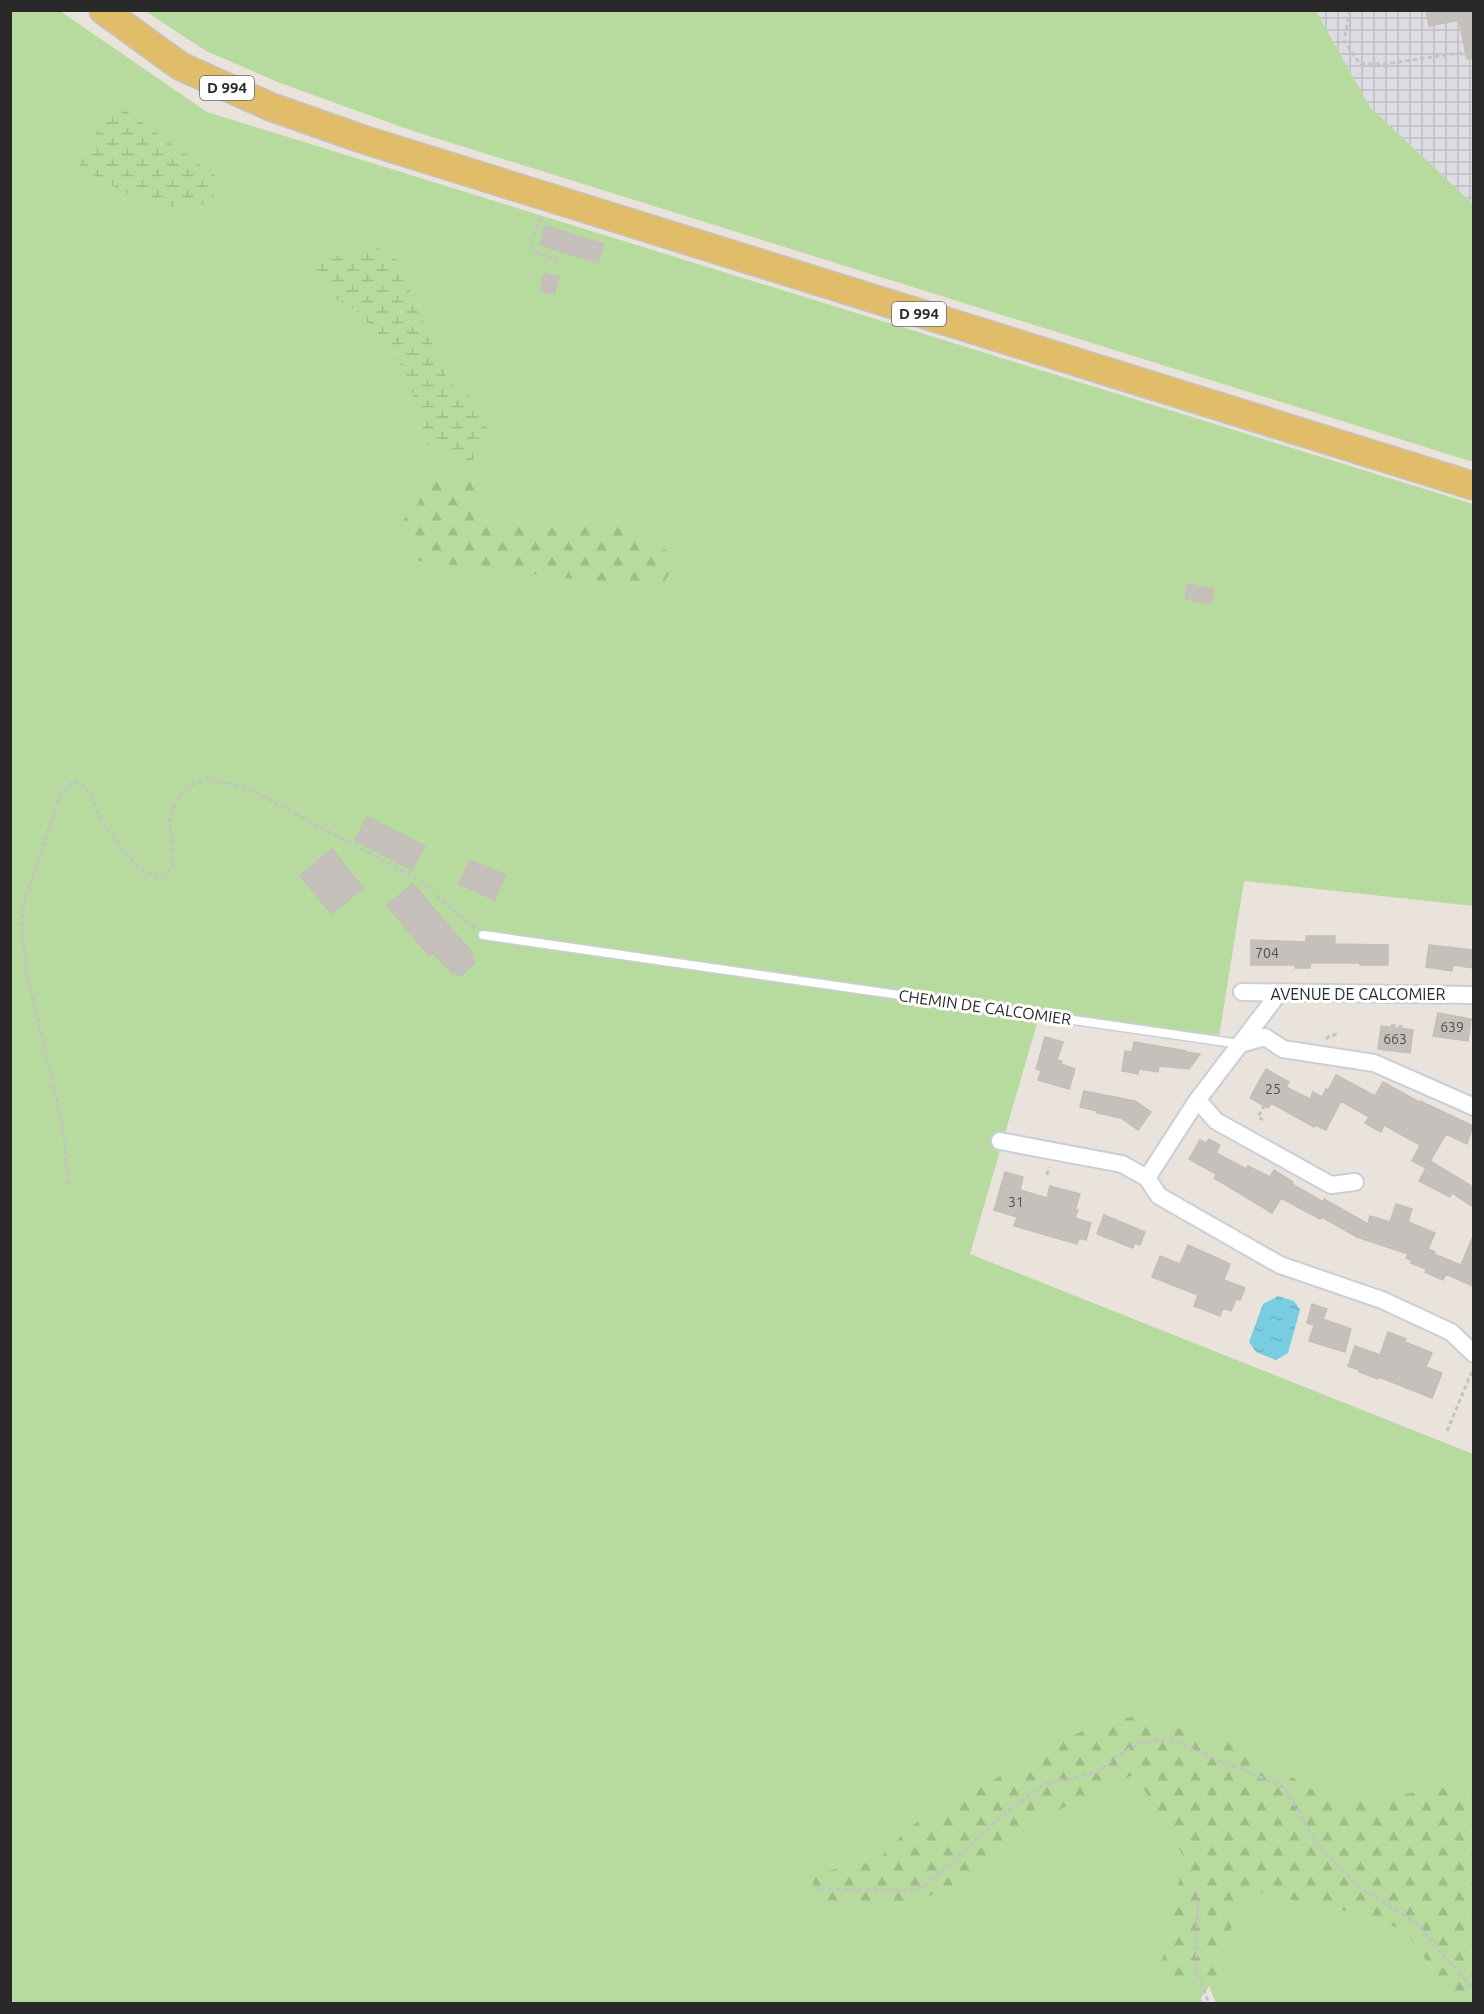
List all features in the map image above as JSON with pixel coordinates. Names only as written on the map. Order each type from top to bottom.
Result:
[{"type":"main road","name":"D 994","points":[[103,10],[180,66],[271,107],[365,140],[1473,486]]},
{"type":"street","name":"AVENUE DE CALCOMIER","points":[[1242,992],[1473,995]]},
{"type":"street","points":[[1147,1178],[1196,1102],[1279,993]]},
{"type":"street","name":"CHEMIN DE CALCOMIER","points":[[1240,1044],[1265,1037],[1283,1049],[1374,1063],[1473,1107]]},
{"type":"street","points":[[1196,1102],[1216,1120],[1331,1185],[1355,1182]]},
{"type":"street","points":[[1000,1141],[1122,1164],[1147,1178],[1159,1196],[1280,1265],[1382,1300],[1451,1332],[1473,1354]]},
{"type":"lane","name":"CHEMIN DE CALCOMIER","points":[[483,935],[1240,1044]]},
{"type":"path","points":[[1350,10],[1344,41],[1360,64],[1384,64],[1473,51]]},
{"type":"path","points":[[545,198],[542,214],[530,245],[535,253],[562,261]]},
{"type":"path","points":[[68,1184],[63,1127],[26,970],[22,919],[26,895],[60,795],[73,781],[85,786],[107,830],[140,868],[159,878],[172,868],[170,816],[182,790],[208,778],[249,789],[416,878],[483,935]]},
{"type":"path","points":[[1394,1027],[1404,1027]]},
{"type":"path","points":[[1263,1120],[1258,1118],[1264,1106]]},
{"type":"path","points":[[1047,1175],[1050,1165]]},
{"type":"path","points":[[1447,1431],[1473,1367]]},
{"type":"path","points":[[813,1888],[901,1891],[924,1887],[1008,1811],[1045,1784],[1097,1772],[1119,1755],[1142,1742],[1170,1740],[1284,1787],[1318,1847],[1362,1889],[1416,1923],[1473,1990]]},
{"type":"path","points":[[1198,1893],[1196,1968],[1209,2004]]},
{"type":"shaded area","points":[[1316,11],[1473,11],[1473,204],[1370,107]]},
{"type":"green space","points":[[11,11],[60,11],[207,112],[1473,504],[1473,906],[1244,881],[1218,1043],[1038,1020],[970,1254],[1473,1454],[1473,1784],[1337,1805],[1273,1895],[1346,1911],[1404,1930],[1457,2003],[1216,2003],[1209,1986],[1201,1998],[1203,2004],[11,2004]]},
{"type":"green space","points":[[145,11],[1316,11],[1370,107],[1473,204],[1473,462],[410,130],[280,83],[206,51]]},
{"type":"green space","points":[[117,104],[215,176],[214,205],[153,207],[91,174],[76,162]]},
{"type":"green space","points":[[371,246],[394,254],[448,381],[488,411],[486,432],[470,467],[454,461],[428,445],[409,381],[389,344],[355,309],[336,299],[316,279],[316,262]]},
{"type":"green space","points":[[472,475],[485,524],[621,523],[678,557],[661,589],[419,561],[392,529],[413,512],[431,479]]},
{"type":"green space","points":[[1135,1716],[1240,1746],[1337,1804],[1473,1784],[1473,2003],[1457,2003],[1404,1930],[1346,1911],[1240,1889],[1220,1979],[1207,1981],[1159,1976],[1184,1857],[1135,1774],[1048,1815],[952,1886],[902,1908],[810,1898],[815,1873],[877,1861],[911,1826],[1076,1734],[1096,1726]]},
{"type":"water","points":[[1278,1296],[1294,1301],[1300,1310],[1288,1353],[1276,1360],[1256,1352],[1249,1342],[1263,1304]]},
{"type":"building","points":[[1426,10],[1473,10],[1473,58],[1467,59],[1459,20],[1429,26]]},
{"type":"building","points":[[545,226],[604,244],[598,263],[540,245]]},
{"type":"building","points":[[545,273],[559,277],[554,294],[540,290]]},
{"type":"building","points":[[1188,584],[1214,590],[1210,604],[1185,599]]},
{"type":"building","points":[[367,817],[425,846],[412,870],[355,840]]},
{"type":"building","points":[[332,849],[363,888],[331,914],[300,875]]},
{"type":"building","points":[[470,860],[505,875],[495,900],[459,884]]},
{"type":"building","points":[[413,884],[474,955],[471,957],[475,963],[460,977],[456,972],[453,974],[433,953],[429,956],[387,905]]},
{"type":"building","points":[[1306,936],[1335,936],[1335,944],[1388,945],[1388,965],[1310,963],[1310,968],[1295,968],[1295,965],[1251,965],[1251,940],[1306,942]]},
{"type":"building","points":[[1429,945],[1473,950],[1473,968],[1453,965],[1452,971],[1426,967]]},
{"type":"building","points":[[1438,1013],[1471,1019],[1468,1041],[1433,1036]]},
{"type":"building","points":[[1381,1026],[1413,1030],[1410,1053],[1378,1049]]},
{"type":"building","points":[[1045,1037],[1063,1042],[1057,1060],[1075,1069],[1069,1089],[1038,1080],[1041,1071],[1036,1069]]},
{"type":"building","points":[[1134,1042],[1200,1054],[1189,1069],[1159,1066],[1158,1072],[1139,1069],[1138,1074],[1122,1071],[1125,1051],[1132,1052]]},
{"type":"building","points":[[1266,1069],[1289,1082],[1286,1087],[1310,1099],[1313,1092],[1322,1097],[1336,1075],[1375,1096],[1383,1082],[1419,1102],[1473,1126],[1467,1144],[1446,1134],[1430,1161],[1473,1187],[1473,1207],[1452,1193],[1450,1197],[1419,1181],[1426,1168],[1412,1161],[1420,1145],[1384,1125],[1381,1132],[1365,1123],[1369,1117],[1341,1101],[1326,1130],[1315,1125],[1314,1127],[1271,1103],[1268,1108],[1250,1098]]},
{"type":"building","points":[[1084,1091],[1135,1101],[1151,1112],[1138,1130],[1121,1118],[1080,1107]]},
{"type":"building","points":[[1209,1139],[1220,1145],[1216,1153],[1246,1169],[1248,1166],[1270,1177],[1274,1170],[1293,1182],[1292,1184],[1323,1202],[1324,1199],[1368,1224],[1370,1216],[1390,1222],[1396,1204],[1412,1209],[1408,1222],[1435,1233],[1428,1249],[1435,1252],[1434,1254],[1461,1265],[1473,1236],[1473,1286],[1446,1274],[1443,1280],[1425,1272],[1426,1269],[1411,1263],[1412,1261],[1406,1258],[1408,1254],[1357,1237],[1322,1217],[1320,1219],[1281,1198],[1272,1213],[1214,1178],[1216,1174],[1189,1159],[1200,1140],[1206,1143]]},
{"type":"building","points":[[1005,1172],[1023,1177],[1020,1190],[1047,1198],[1050,1186],[1080,1194],[1075,1218],[1091,1223],[1086,1240],[1079,1238],[1077,1244],[1014,1226],[1017,1217],[994,1210]]},
{"type":"building","points":[[1104,1215],[1145,1232],[1140,1245],[1135,1243],[1133,1248],[1097,1234]]},
{"type":"building","points":[[1188,1245],[1230,1264],[1224,1280],[1245,1288],[1240,1300],[1236,1299],[1231,1311],[1223,1308],[1220,1316],[1194,1306],[1198,1295],[1152,1277],[1160,1256],[1180,1264]]},
{"type":"building","points":[[1312,1304],[1327,1309],[1323,1319],[1351,1329],[1345,1352],[1309,1341],[1314,1325],[1307,1323]]},
{"type":"building","points":[[1388,1332],[1432,1353],[1426,1367],[1442,1373],[1432,1398],[1348,1366],[1355,1346],[1380,1355]]}]
